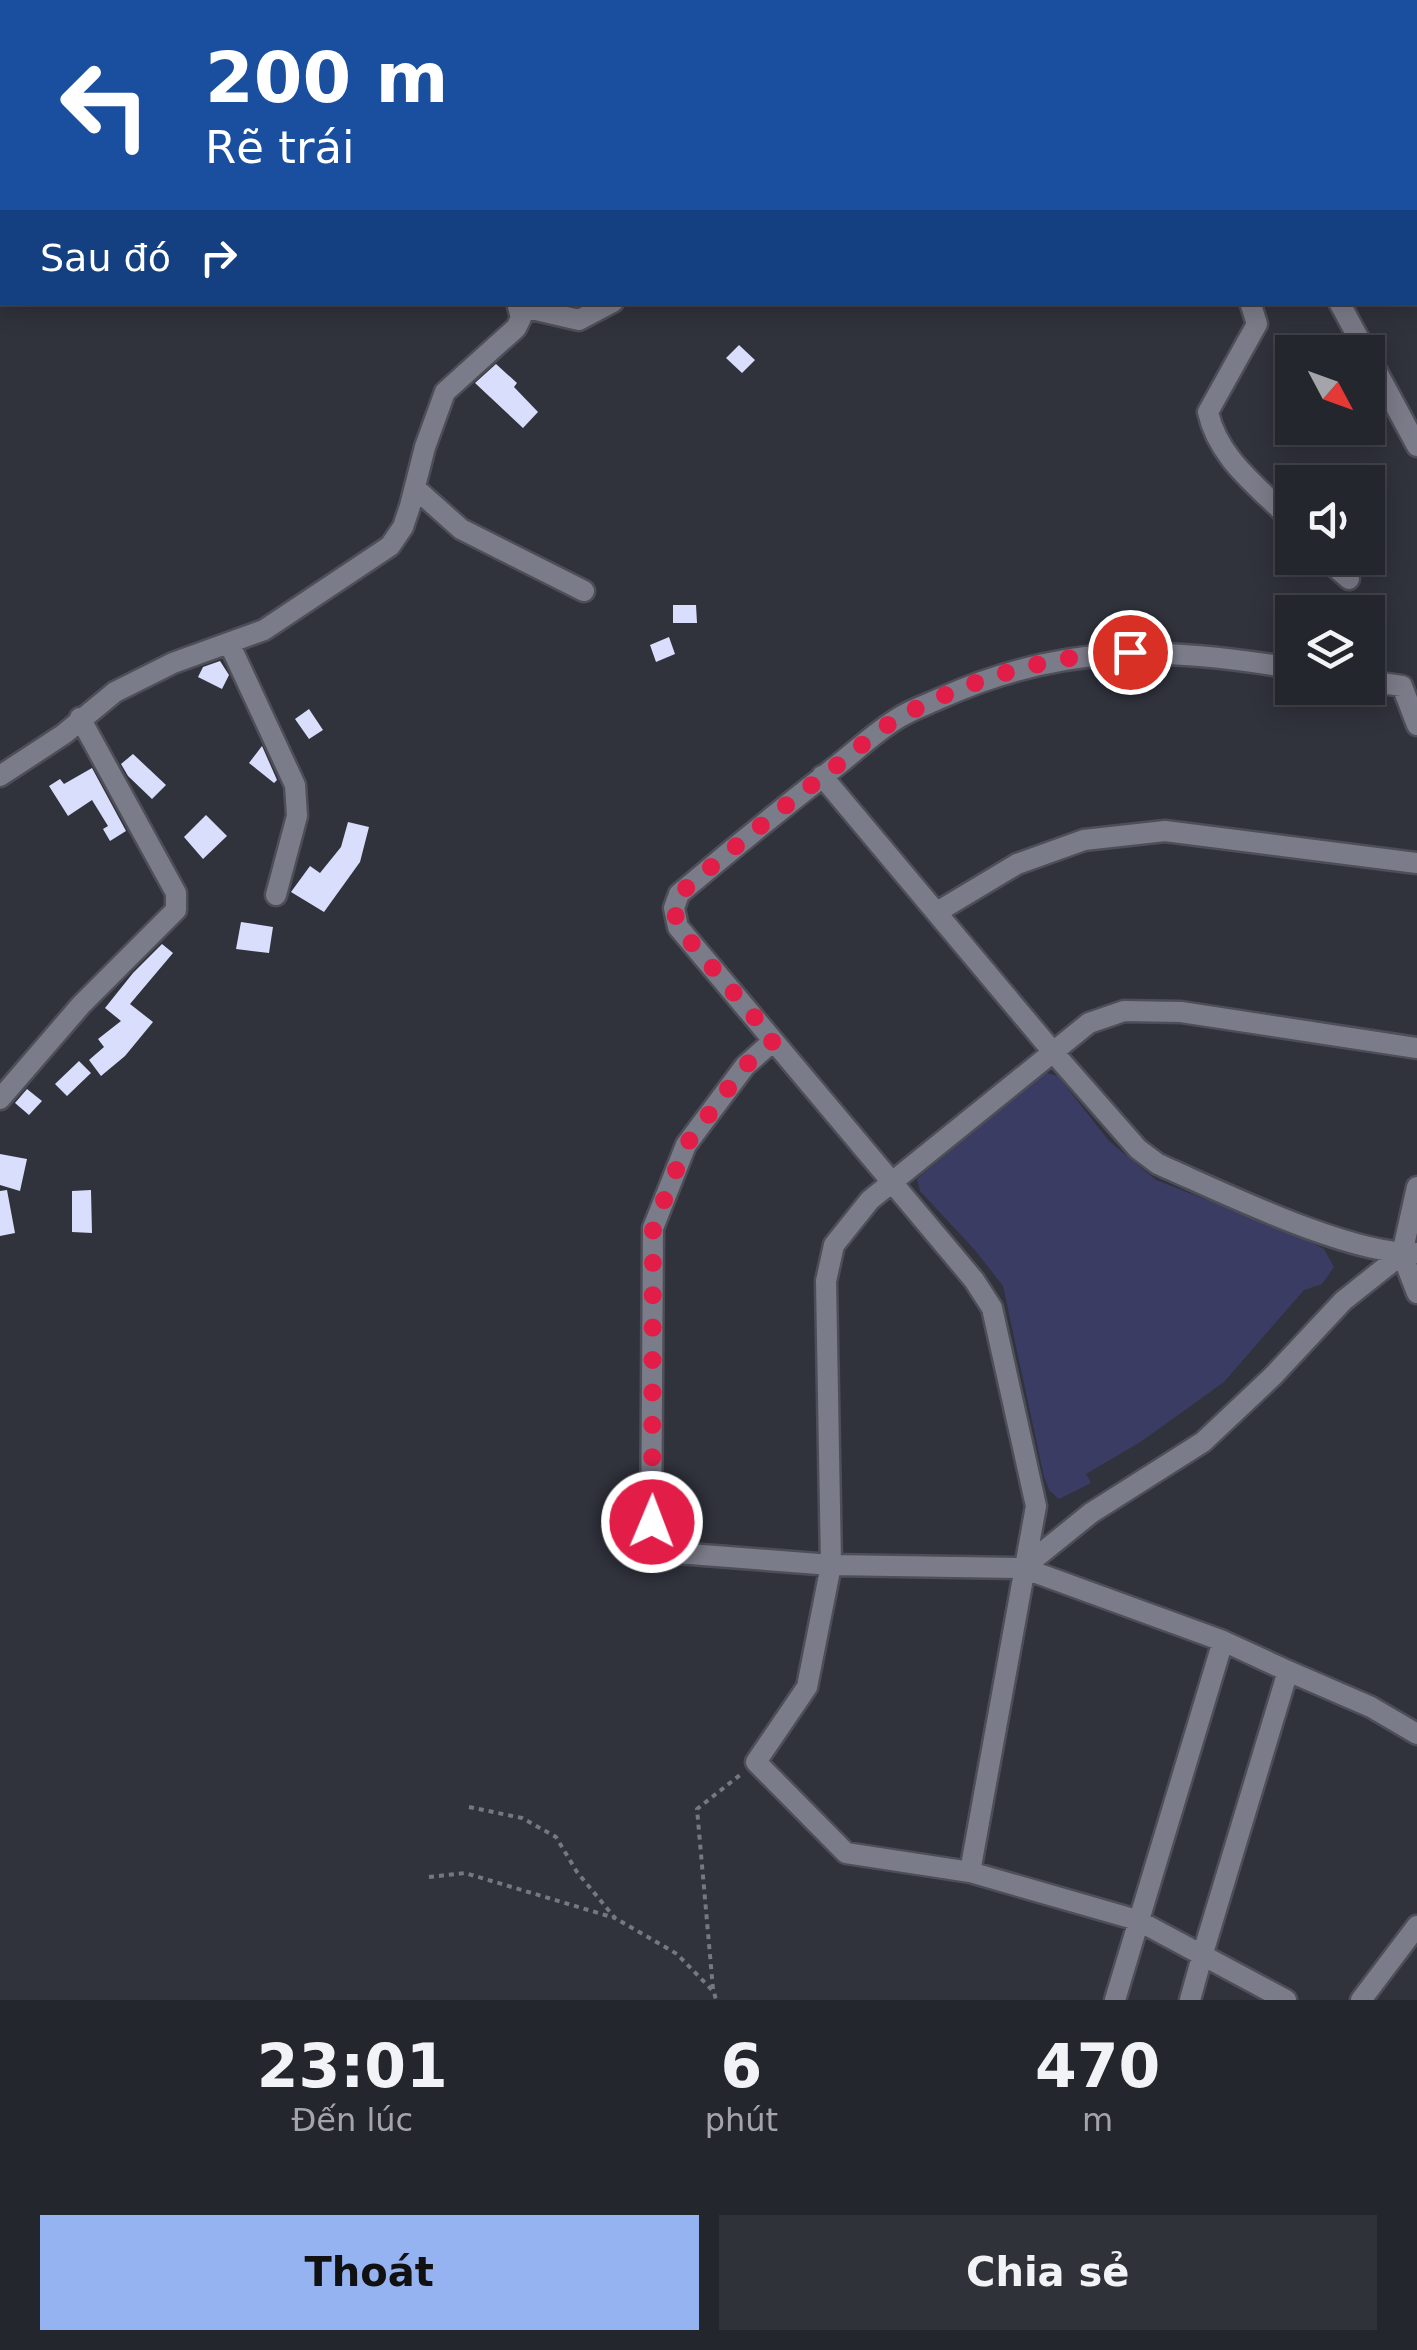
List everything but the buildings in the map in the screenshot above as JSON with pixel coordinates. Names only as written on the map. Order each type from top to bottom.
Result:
[{"type":"street","points":[[0,776],[64,734],[115,692],[173,663],[264,630],[390,546],[403,526],[444,392],[516,328],[521,318],[518,305]]},
{"type":"street","points":[[522,305],[579,320],[607,305]]},
{"type":"street","points":[[1251,305],[1257,324],[1208,412],[1212,432],[1224,453],[1275,504]]},
{"type":"street","points":[[1341,305],[1357,335]]},
{"type":"street","points":[[1385,387],[1417,446]]},
{"type":"street","points":[[415,488],[461,530],[584,591]]},
{"type":"street","points":[[1344,575],[1349,579]]},
{"type":"street","points":[[229,643],[295,785],[297,816],[276,895]]},
{"type":"street","points":[[970,1872],[1036,1506],[992,1308],[974,1280],[678,927],[674,908],[679,894],[899,717],[978,682],[1031,665],[1100,653],[1158,652],[1275,666]]},
{"type":"street","points":[[1385,683],[1402,686],[1417,725]]},
{"type":"street","points":[[0,1098],[81,1005],[176,910],[176,892],[80,718]]},
{"type":"street","points":[[822,776],[1138,1149],[1158,1164],[1350,1242],[1410,1254]]},
{"type":"street","points":[[937,912],[1017,864],[1084,840],[1165,831],[1417,864]]},
{"type":"street","points":[[1286,2000],[1137,1920],[970,1872],[846,1853],[756,1762],[808,1686],[832,1564],[826,1281],[834,1244],[870,1200],[1089,1023],[1124,1012],[1181,1012],[1417,1048]]},
{"type":"street","points":[[774,1040],[745,1066],[686,1145],[653,1228],[650,1551],[832,1564],[1024,1568],[1223,1640],[1371,1707],[1417,1734]]},
{"type":"street","points":[[1417,1187],[1410,1254],[1417,1293]]},
{"type":"street","points":[[1024,1568],[1092,1513],[1203,1442],[1343,1301],[1410,1254]]},
{"type":"street","points":[[1115,2000],[1223,1640]]},
{"type":"street","points":[[1190,2000],[1288,1671]]},
{"type":"street","points":[[1361,2000],[1417,1926]]},
{"type":"path","points":[[716,2000],[697,1809],[756,1762]]},
{"type":"path","points":[[469,1806],[522,1818],[556,1837],[615,1918]]},
{"type":"path","points":[[429,1877],[465,1873],[615,1918],[678,1954],[714,1992]]},
{"type":"shaded area","points":[[1043,1072],[1058,1076],[1109,1141],[1156,1180],[1300,1236],[1324,1249],[1334,1267],[1322,1284],[1304,1290],[1224,1382],[1142,1441],[1086,1474],[1091,1483],[1059,1499],[1049,1490],[1044,1477],[1003,1286],[920,1191],[917,1179]]},
{"type":"route","points":[[652,1522],[653,1228],[686,1145],[745,1066],[774,1040],[678,927],[674,908],[679,894],[899,717],[978,682],[1031,665],[1130,652]]}]
